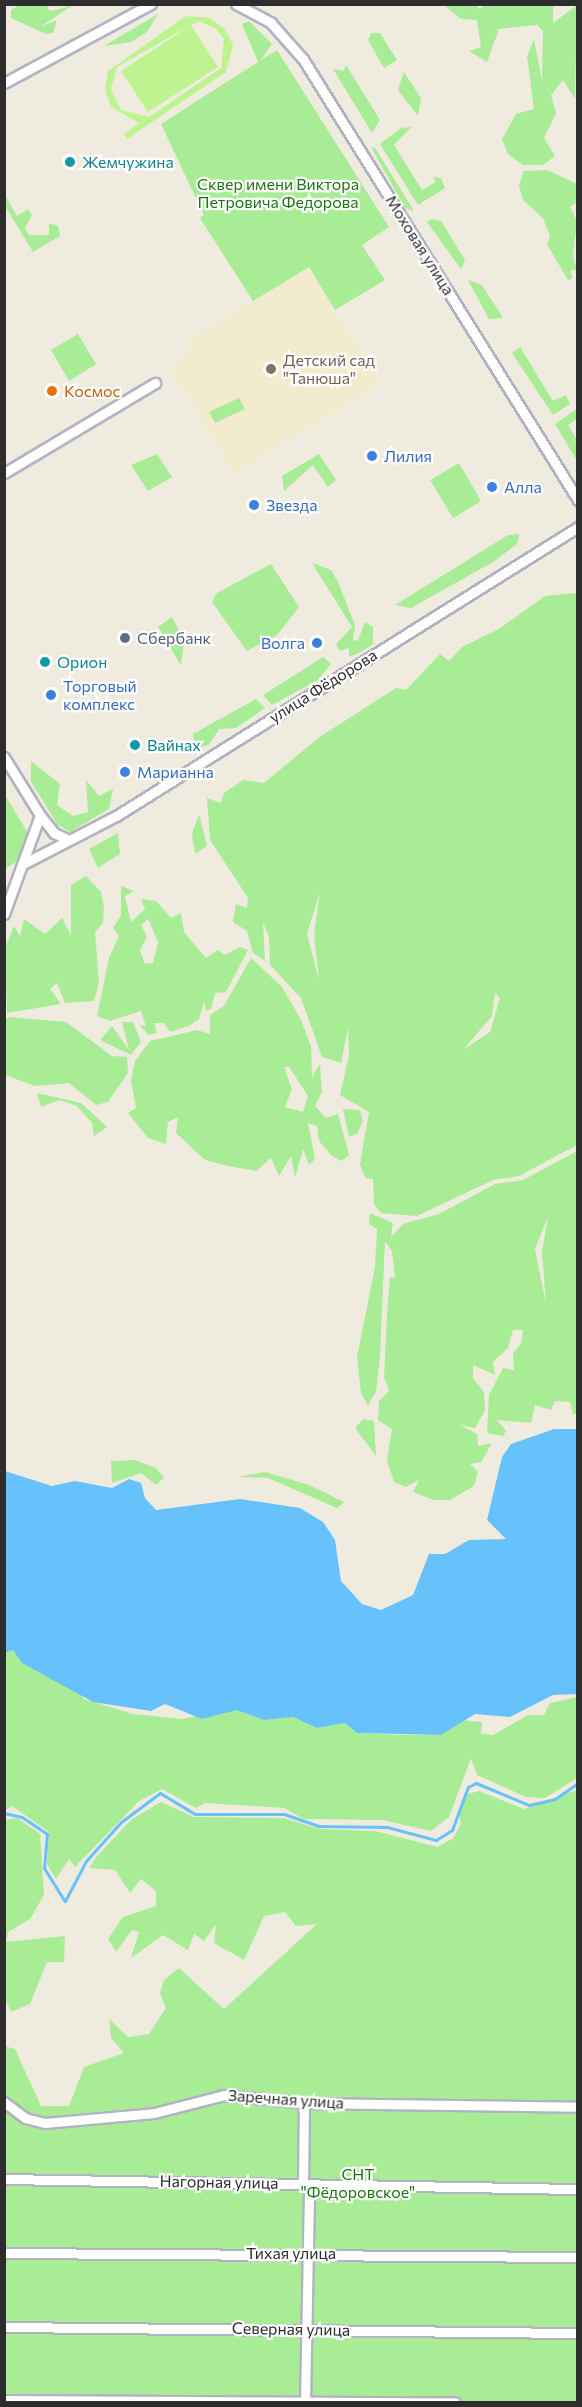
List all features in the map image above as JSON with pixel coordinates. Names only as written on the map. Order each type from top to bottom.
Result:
[{"type":"street","points":[[4,83],[152,4]]},
{"type":"street","name":"Моховая улица","points":[[240,6],[271,23],[303,59],[578,500]]},
{"type":"street","points":[[4,473],[155,383]]},
{"type":"street","name":"улица Фёдорова","points":[[23,864],[67,839],[116,816],[578,528]]},
{"type":"street","points":[[4,757],[40,816],[54,833],[67,839]]},
{"type":"street","points":[[4,914],[40,816]]},
{"type":"street","name":"Заречная улица","points":[[4,2102],[25,2118],[45,2123],[154,2114],[224,2094],[304,2103],[578,2107]]},
{"type":"street","points":[[304,2103],[306,2184],[312,2253],[305,2402]]},
{"type":"street","name":"Нагорная улица","points":[[4,2179],[578,2189]]},
{"type":"street","name":"Тихая улица","points":[[4,2253],[312,2253],[578,2257]]},
{"type":"street","name":"Северная улица","points":[[4,2327],[578,2333]]},
{"type":"street","points":[[4,2400],[455,2403]]},
{"type":"shaded area","name":"Детский сад \"Танюша\"","points":[[309,267],[380,384],[234,473],[169,366],[191,352],[185,342]]},
{"type":"green space","points":[[20,4],[49,5],[47,9],[52,11],[73,5],[40,27],[57,20],[53,33],[46,34],[11,18],[11,10]]},
{"type":"green space","points":[[444,5],[476,5],[479,9],[485,5],[553,5],[553,23],[577,5],[575,99],[563,80],[551,95],[556,113],[544,138],[555,156],[543,165],[523,165],[508,154],[502,139],[516,114],[534,109],[527,56],[534,39],[542,81],[543,31],[537,25],[499,29],[487,62],[469,51],[481,47],[477,20],[461,19]]},
{"type":"green space","points":[[158,14],[147,32],[131,42],[104,46]]},
{"type":"green space","points":[[186,16],[210,18],[225,29],[233,45],[226,72],[127,139],[124,134],[139,123],[111,107],[105,90],[108,71]],"holes":[[[198,21],[215,28],[224,39],[221,68],[149,117],[121,110],[111,89],[117,67]]]},
{"type":"green space","name":"Сквер имени Виктора Петровича Федорова","points":[[249,21],[272,44],[261,60],[277,50],[389,227],[362,245],[385,280],[335,310],[309,267],[253,301],[200,218],[204,215],[161,124],[258,62],[242,24]]},
{"type":"green space","points":[[191,25],[218,67],[148,112],[121,71]]},
{"type":"green space","points":[[371,33],[380,33],[397,60],[384,68],[368,40]]},
{"type":"green space","points":[[346,65],[380,120],[372,133],[333,69],[343,71]]},
{"type":"green space","points":[[404,72],[421,98],[418,116],[398,90]]},
{"type":"green space","points":[[411,127],[394,145],[422,190],[436,182],[433,177],[441,178],[445,188],[418,205],[380,144],[401,128]]},
{"type":"green space","points":[[371,147],[375,148],[414,211],[405,208]]},
{"type":"green space","points":[[547,170],[577,184],[577,202],[570,207],[577,221],[573,256],[577,270],[570,270],[573,278],[568,280],[547,244],[550,236],[543,218],[523,200],[519,185],[524,171]]},
{"type":"green space","points":[[5,195],[17,216],[28,209],[32,215],[25,228],[29,235],[49,235],[49,223],[58,226],[60,236],[33,252],[5,206]]},
{"type":"green space","points":[[432,219],[441,221],[465,260],[461,269],[427,222]]},
{"type":"green space","points":[[468,280],[482,285],[503,318],[489,319]]},
{"type":"green space","points":[[78,334],[96,364],[69,381],[51,350]]},
{"type":"green space","points":[[520,347],[553,401],[566,395],[570,404],[553,415],[512,353]]},
{"type":"green space","points":[[239,398],[245,409],[215,423],[209,412]]},
{"type":"green space","points":[[577,409],[577,419],[568,425],[577,440],[577,461],[555,424]]},
{"type":"green space","points":[[157,454],[172,477],[148,491],[131,465]]},
{"type":"green space","points":[[319,454],[336,480],[328,487],[313,465],[284,491],[282,476]]},
{"type":"green space","points":[[459,463],[481,501],[453,518],[430,480]]},
{"type":"green space","points":[[519,534],[517,544],[493,562],[411,608],[395,605],[508,535]]},
{"type":"green space","points":[[312,563],[331,570],[338,582],[355,625],[353,641],[358,640],[365,622],[373,627],[373,644],[359,653],[349,657],[349,648],[340,651],[336,644],[352,627]]},
{"type":"green space","points":[[271,564],[299,607],[277,635],[247,651],[212,602],[217,593]]},
{"type":"green space","points":[[577,593],[577,1145],[519,1176],[493,1180],[417,1216],[381,1213],[374,1204],[373,1179],[365,1178],[360,1164],[369,1112],[340,1095],[349,1055],[348,1028],[341,1063],[322,1057],[301,998],[270,965],[269,937],[263,922],[265,961],[253,953],[247,931],[233,922],[236,904],[247,908],[248,898],[210,840],[207,798],[221,803],[224,793],[243,780],[264,783],[318,738],[396,688],[406,690],[440,654],[449,661],[462,647],[499,629],[545,596]],"holes":[[[320,892],[314,935],[319,980],[307,934]],[[495,993],[500,998],[490,1032],[463,1050],[492,1016]]]},
{"type":"green space","points":[[172,617],[184,640],[181,666],[158,627]]},
{"type":"green space","points":[[323,657],[331,664],[318,680],[272,705],[263,695]]},
{"type":"green space","points":[[256,699],[265,708],[236,728],[219,729],[209,745],[196,748],[193,734]]},
{"type":"green space","points":[[31,761],[60,784],[57,805],[73,816],[88,812],[86,780],[99,796],[113,789],[109,809],[70,832],[58,825],[31,782]]},
{"type":"green space","points":[[5,795],[28,833],[16,862],[5,869]]},
{"type":"green space","points":[[199,814],[207,846],[195,854],[192,834]]},
{"type":"green space","points":[[118,833],[120,854],[98,868],[89,849]]},
{"type":"green space","points":[[86,876],[101,892],[104,907],[103,923],[95,932],[99,983],[94,1001],[65,1003],[57,983],[50,989],[61,1004],[7,1013],[5,948],[14,926],[20,936],[24,919],[45,934],[62,918],[71,936],[71,885]]},
{"type":"green space","points":[[121,886],[134,891],[125,896],[131,922],[145,909],[141,899],[156,901],[171,918],[181,913],[184,932],[206,958],[218,950],[225,955],[240,947],[248,950],[226,992],[215,993],[211,1009],[206,1011],[204,1001],[199,1019],[189,1026],[170,1032],[164,1023],[154,1023],[157,1033],[149,1035],[139,1025],[146,1026],[141,1011],[110,1021],[97,1016],[109,958],[119,936],[113,928],[121,915]],"holes":[[[148,919],[158,942],[153,963],[145,964],[140,950],[147,937],[141,925]]]},
{"type":"green space","points":[[251,958],[282,987],[301,1020],[311,1046],[312,1077],[320,1064],[322,1092],[315,1106],[326,1118],[338,1114],[349,1155],[341,1161],[332,1156],[319,1141],[317,1126],[308,1123],[315,1159],[309,1165],[303,1149],[295,1178],[291,1156],[279,1176],[271,1158],[256,1171],[205,1160],[176,1133],[178,1117],[168,1122],[166,1144],[148,1138],[128,1113],[136,1108],[131,1081],[135,1061],[150,1041],[197,1030],[210,1034],[210,1015],[224,1006]],"holes":[[[284,1067],[289,1067],[308,1096],[303,1112],[285,1107],[292,1089]]]},
{"type":"green space","points":[[10,1017],[66,1022],[112,1056],[127,1057],[128,1073],[108,1102],[96,1105],[69,1083],[35,1086],[5,1075],[5,1019]]},
{"type":"green space","points":[[122,1022],[133,1022],[141,1042],[131,1055],[100,1040],[112,1026],[129,1050]]},
{"type":"green space","points":[[37,1093],[81,1103],[107,1127],[94,1136],[92,1123],[77,1106],[59,1100],[41,1107]]},
{"type":"green space","points":[[343,1109],[360,1110],[363,1121],[357,1134],[349,1137]]},
{"type":"green space","points":[[577,1151],[577,1414],[573,1414],[570,1402],[555,1401],[551,1410],[535,1405],[531,1423],[497,1420],[506,1431],[503,1436],[487,1433],[489,1395],[503,1368],[514,1370],[513,1353],[521,1344],[523,1330],[513,1330],[508,1348],[493,1362],[495,1375],[473,1365],[473,1378],[484,1392],[485,1410],[475,1428],[460,1425],[477,1434],[478,1446],[492,1443],[481,1462],[470,1464],[478,1472],[474,1486],[450,1500],[434,1500],[413,1492],[419,1480],[406,1487],[394,1482],[387,1460],[392,1429],[378,1420],[379,1401],[389,1391],[384,1377],[387,1315],[390,1277],[395,1278],[392,1251],[385,1241],[380,1356],[376,1392],[368,1405],[361,1393],[357,1357],[375,1267],[377,1229],[369,1224],[370,1213],[393,1223],[391,1237],[403,1224],[439,1214],[495,1184],[523,1180]],"holes":[[[548,1217],[542,1252],[546,1304],[535,1249]]]},
{"type":"green space","points":[[363,1419],[374,1421],[376,1456],[355,1428]]},
{"type":"green space","points":[[135,1460],[156,1468],[164,1478],[156,1485],[141,1473],[112,1483],[111,1461]]},
{"type":"green space","points":[[265,1472],[309,1485],[344,1502],[337,1508],[268,1478],[237,1477]]},
{"type":"green space","points":[[13,1650],[22,1663],[77,1690],[84,1699],[133,1714],[181,1719],[237,1709],[264,1720],[293,1717],[317,1728],[345,1723],[357,1733],[402,1735],[441,1735],[460,1720],[482,1722],[481,1734],[493,1735],[528,1715],[544,1715],[550,1703],[577,1697],[577,1778],[545,1798],[526,1797],[477,1775],[471,1758],[449,1817],[431,1831],[382,1820],[304,1819],[284,1808],[205,1803],[196,1808],[162,1789],[139,1801],[75,1867],[69,1859],[56,1879],[47,1864],[49,1832],[12,1806],[5,1810],[5,1653]]},
{"type":"green space","name":"СНТ \"Фёдоровское\"","points":[[577,1790],[577,2402],[5,2402],[4,2046],[15,2049],[41,2106],[69,2106],[84,2067],[124,2053],[111,2038],[109,2019],[128,2037],[149,2034],[166,2008],[160,1993],[164,1980],[179,1968],[224,2009],[317,1924],[296,1926],[285,1912],[264,1916],[244,1960],[214,1943],[216,1924],[204,1941],[194,1934],[188,1950],[163,1935],[131,1958],[139,1932],[132,1930],[116,1952],[108,1939],[123,1917],[156,1906],[156,1891],[141,1879],[130,1893],[115,1870],[89,1868],[97,1856],[132,1819],[161,1802],[194,1817],[284,1818],[319,1829],[375,1831],[438,1847],[453,1838],[461,1824],[458,1811],[468,1794],[479,1791],[524,1809]]},
{"type":"green space","points":[[17,1818],[40,1834],[44,1895],[30,1919],[8,1932],[6,1942],[65,1936],[64,1962],[47,1962],[30,2004],[11,2012],[4,1995],[4,1820]]},
{"type":"water","points":[[554,1429],[577,1429],[577,1694],[553,1695],[510,1717],[475,1714],[441,1735],[357,1733],[345,1723],[317,1728],[293,1717],[264,1720],[237,1710],[202,1719],[165,1704],[151,1711],[93,1702],[22,1663],[13,1650],[5,1653],[5,1471],[52,1486],[75,1481],[112,1488],[129,1479],[141,1483],[145,1498],[156,1510],[240,1499],[300,1508],[323,1522],[335,1540],[341,1581],[362,1604],[381,1610],[413,1595],[429,1554],[445,1554],[469,1540],[506,1539],[487,1520],[502,1457],[511,1444]]},
{"type":"waterway","points":[[4,1813],[22,1817],[47,1834],[44,1868],[65,1901],[86,1861],[121,1822],[160,1793],[195,1814],[284,1814],[318,1826],[387,1827],[436,1840],[452,1830],[468,1787],[476,1783],[529,1805],[555,1799],[578,1783]]},
{"type":"place","name":"Жемчужина","points":[[70,162]]},
{"type":"place","name":"Детский сад \"Танюша\"","points":[[271,369]]},
{"type":"place","name":"Космос","points":[[52,391]]},
{"type":"place","name":"Лилия","points":[[372,456]]},
{"type":"place","name":"Алла","points":[[492,487]]},
{"type":"place","name":"Звезда","points":[[254,505]]},
{"type":"place","name":"Сбербанк","points":[[125,638]]},
{"type":"place","name":"Волга","points":[[317,643]]},
{"type":"place","name":"Орион","points":[[45,662]]},
{"type":"place","name":"Торговый комплекс","points":[[51,695]]},
{"type":"place","name":"Вайнах","points":[[135,745]]},
{"type":"place","name":"Марианна","points":[[125,772]]}]
